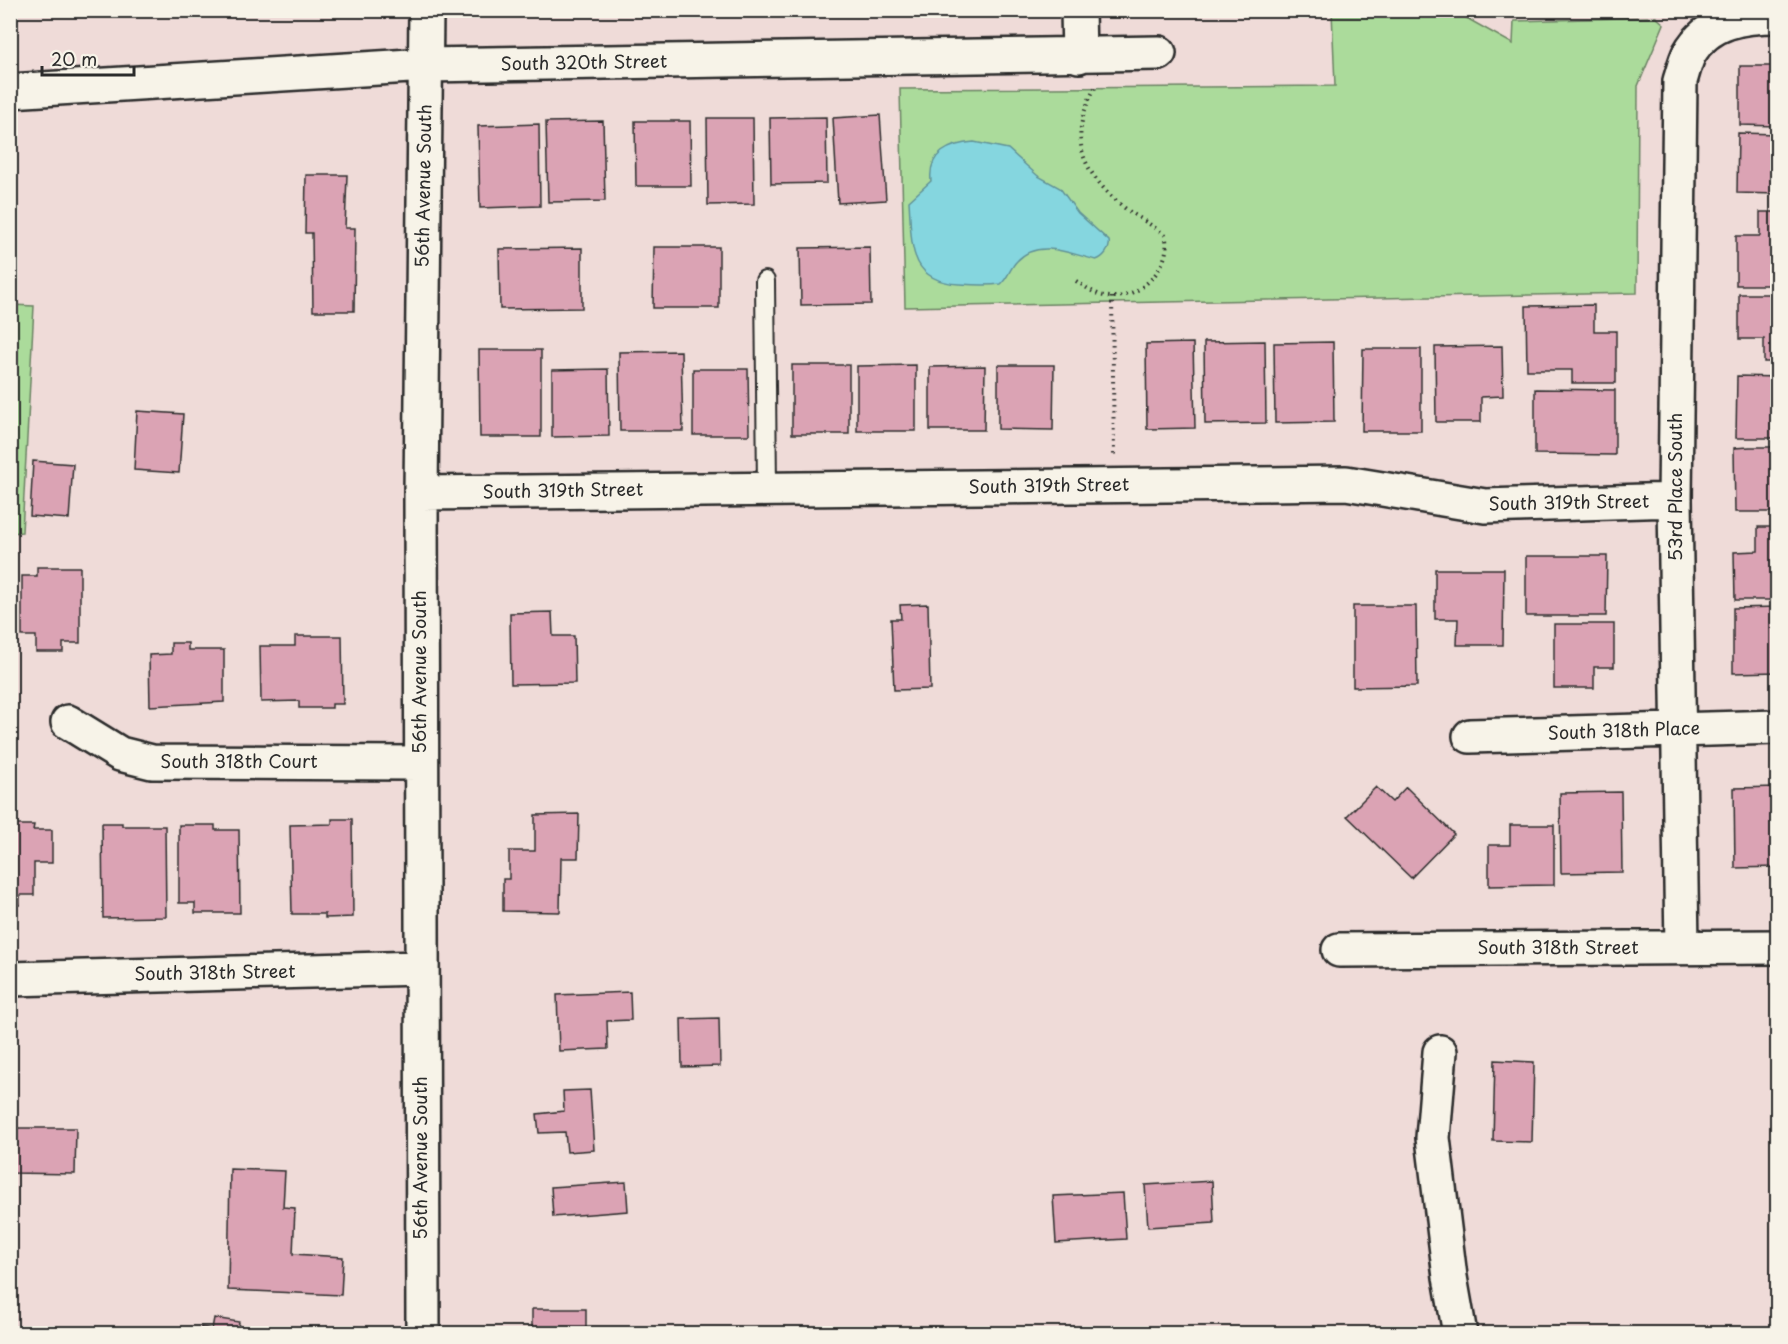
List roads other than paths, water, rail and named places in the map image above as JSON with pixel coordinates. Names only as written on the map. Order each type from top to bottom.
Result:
[{"type":"street","name":"56th Avenue South","points":[[423,1334],[420,763],[426,10]]},
{"type":"street","points":[[1078,10],[1088,55]]},
{"type":"street","name":"53rd Place South","points":[[1682,947],[1675,500],[1680,81],[1690,53],[1706,35],[1729,20],[1778,16]]},
{"type":"street","name":"South 320th Street","points":[[10,91],[426,65],[1159,52]]},
{"type":"street","name":"South 319th Street","points":[[421,493],[1346,483],[1485,506],[1675,500]]},
{"type":"street","name":"South 318th Court","points":[[68,722],[120,754],[152,762],[420,763]]},
{"type":"street","name":"South 318th Place","points":[[1470,736],[1778,727]]},
{"type":"street","name":"South 318th Street","points":[[1340,950],[1778,947]]},
{"type":"street","name":"South 318th Street","points":[[10,979],[420,968]]},
{"type":"street","points":[[1440,1052],[1433,1138],[1450,1277],[1460,1334]]},
{"type":"lane","points":[[765,281],[767,489]]},
{"type":"water","points":[[974,142],[1008,149],[1038,176],[1060,188],[1078,213],[1109,241],[1106,253],[1096,260],[1055,250],[1035,250],[1025,254],[1017,261],[1001,284],[959,284],[930,276],[921,267],[912,245],[909,201],[931,181],[933,163],[942,152],[956,145]]}]
